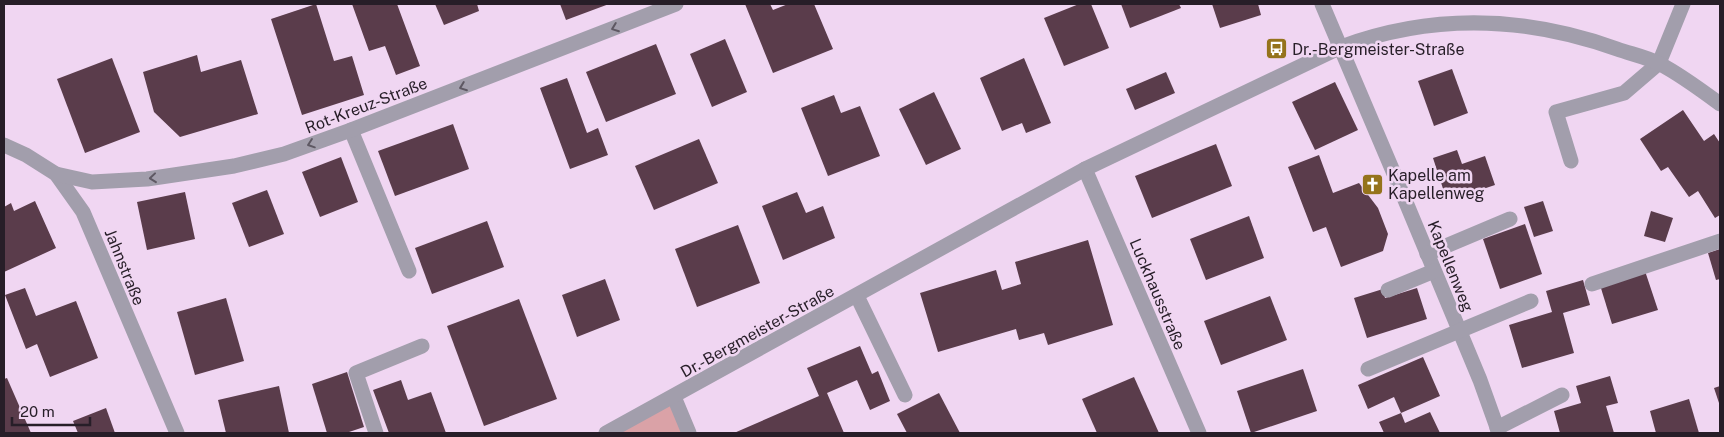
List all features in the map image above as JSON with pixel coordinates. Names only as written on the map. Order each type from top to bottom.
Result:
[{"type":"street","name":"Rot-Kreuz-Straße","points":[[56,174],[78,180],[112,182],[180,175],[284,154],[351,130],[643,10],[676,4]]},
{"type":"street","name":"Kapellenweg","points":[[1322,4],[1460,332],[1498,431]]},
{"type":"street","points":[[1571,160],[1556,112],[1624,93],[1659,64],[1683,4]]},
{"type":"street","name":"Dr.-Bergmeister-Straße","points":[[606,433],[858,296],[1085,169],[1341,47],[1401,28],[1437,23],[1488,23],[1539,29],[1597,42],[1659,64],[1720,104]]},
{"type":"street","points":[[351,130],[409,271]]},
{"type":"street","name":"Jahnstraße","points":[[4,146],[26,155],[56,174],[76,200],[89,225],[177,433]]},
{"type":"street","name":"Luckhausstraße","points":[[1085,169],[1199,433]]},
{"type":"street","points":[[1427,254],[1510,219]]},
{"type":"street","points":[[1592,284],[1720,241]]},
{"type":"street","points":[[1388,290],[1434,271]]},
{"type":"street","name":"Dr.-Bergmeister-Straße","points":[[858,296],[905,395]]},
{"type":"street","points":[[1368,369],[1531,301]]},
{"type":"street","points":[[376,433],[356,373],[422,346]]},
{"type":"street","points":[[1498,431],[1562,395]]},
{"type":"street","name":"Dr.-Bergmeister-Straße","points":[[674,397],[689,433]]},
{"type":"shaded area","points":[[674,397],[689,433],[606,433]]},
{"type":"building","points":[[316,4],[334,61],[352,56],[364,95],[302,115],[271,19]]},
{"type":"building","points":[[352,4],[397,4],[420,66],[396,75],[385,46],[369,51]]},
{"type":"building","points":[[435,4],[477,4],[479,11],[444,25]]},
{"type":"building","points":[[560,4],[609,4],[566,20]]},
{"type":"building","points":[[745,4],[770,4],[773,10],[788,4],[814,4],[833,49],[773,73]]},
{"type":"building","points":[[1079,4],[1091,4],[1109,48],[1064,66],[1044,18]]},
{"type":"building","points":[[1121,4],[1179,4],[1181,8],[1130,28]]},
{"type":"building","points":[[1212,4],[1258,4],[1261,15],[1220,28]]},
{"type":"building","points":[[725,39],[747,92],[712,107],[690,54]]},
{"type":"building","points":[[656,44],[676,94],[606,122],[586,72]]},
{"type":"building","points":[[197,55],[201,72],[241,60],[258,114],[180,137],[154,112],[143,72]]},
{"type":"building","points":[[112,58],[140,132],[85,153],[57,79]]},
{"type":"building","points":[[1024,58],[1051,123],[1026,133],[1022,123],[1002,131],[980,78]]},
{"type":"building","points":[[1452,69],[1468,113],[1434,126],[1418,81]]},
{"type":"building","points":[[1166,72],[1175,93],[1135,110],[1126,89]]},
{"type":"building","points":[[567,78],[587,133],[598,128],[608,155],[570,169],[540,88]]},
{"type":"building","points":[[1335,82],[1358,130],[1315,150],[1292,102]]},
{"type":"building","points":[[934,92],[961,149],[926,165],[899,109]]},
{"type":"building","points":[[834,95],[841,113],[860,106],[880,156],[828,176],[801,108]]},
{"type":"building","points":[[1683,110],[1704,141],[1714,134],[1720,143],[1720,215],[1715,218],[1698,191],[1689,197],[1668,167],[1661,171],[1640,139]]},
{"type":"building","points":[[453,124],[469,169],[395,196],[378,151]]},
{"type":"building","points":[[699,139],[718,183],[654,210],[635,166]]},
{"type":"building","points":[[1216,144],[1232,186],[1152,218],[1135,176]]},
{"type":"building","points":[[1457,150],[1462,164],[1485,156],[1495,185],[1447,201],[1433,158]]},
{"type":"building","points":[[1319,155],[1333,193],[1359,183],[1378,208],[1388,234],[1383,251],[1341,267],[1326,227],[1313,232],[1288,167]]},
{"type":"building","points":[[341,157],[358,202],[320,217],[302,172]]},
{"type":"building","points":[[267,190],[284,234],[249,247],[232,203]]},
{"type":"building","points":[[185,192],[195,239],[147,250],[137,202]]},
{"type":"building","points":[[797,192],[806,213],[823,206],[835,238],[783,260],[762,206]]},
{"type":"building","points":[[35,201],[56,248],[4,272],[4,207],[11,203],[14,211]]},
{"type":"building","points":[[1543,201],[1553,231],[1534,237],[1524,207]]},
{"type":"building","points":[[1651,211],[1673,218],[1665,242],[1644,236]]},
{"type":"building","points":[[1249,216],[1264,258],[1206,280],[1190,239]]},
{"type":"building","points":[[487,221],[504,267],[432,294],[415,248]]},
{"type":"building","points":[[1525,224],[1542,274],[1500,289],[1483,239]]},
{"type":"building","points":[[738,225],[760,283],[697,307],[675,249]]},
{"type":"building","points":[[1088,240],[1113,325],[1048,345],[1044,333],[1019,340],[1016,329],[938,352],[920,293],[996,270],[1002,290],[1021,284],[1015,262]]},
{"type":"building","points":[[1720,249],[1720,279],[1716,280],[1708,253]]},
{"type":"building","points":[[1645,271],[1658,310],[1612,324],[1600,285]]},
{"type":"building","points":[[605,279],[620,320],[577,337],[562,295]]},
{"type":"building","points":[[1583,280],[1590,305],[1563,313],[1574,353],[1522,368],[1509,325],[1552,312],[1546,291]]},
{"type":"building","points":[[25,288],[36,316],[76,301],[98,358],[50,377],[37,344],[26,349],[5,295]]},
{"type":"building","points":[[1417,288],[1427,319],[1367,338],[1354,298],[1383,289],[1385,298]]},
{"type":"building","points":[[1270,296],[1287,340],[1221,365],[1204,321]]},
{"type":"building","points":[[226,298],[244,361],[195,375],[177,312]]},
{"type":"building","points":[[519,299],[557,399],[484,426],[447,326]]},
{"type":"building","points":[[860,346],[872,374],[878,371],[890,401],[870,410],[857,380],[827,393],[844,433],[734,433],[819,396],[807,368]]},
{"type":"building","points":[[1423,357],[1440,396],[1401,413],[1394,397],[1368,409],[1358,385]]},
{"type":"building","points":[[1303,369],[1317,411],[1251,433],[1237,391]]},
{"type":"building","points":[[347,372],[364,427],[346,433],[327,433],[312,384]]},
{"type":"building","points":[[1610,376],[1618,403],[1606,406],[1614,433],[1560,433],[1554,411],[1581,403],[1576,386]]},
{"type":"building","points":[[1134,377],[1159,433],[1097,433],[1082,399]]},
{"type":"building","points":[[7,378],[31,433],[4,433],[4,379]]},
{"type":"building","points":[[401,380],[408,400],[431,392],[446,433],[389,433],[373,390]]},
{"type":"building","points":[[279,386],[289,433],[226,433],[218,400]]},
{"type":"building","points":[[1720,386],[1720,406],[1714,388]]},
{"type":"building","points":[[939,393],[960,433],[907,433],[897,414]]},
{"type":"building","points":[[1689,399],[1699,433],[1656,433],[1650,411]]},
{"type":"building","points":[[106,408],[115,433],[78,433],[73,421]]},
{"type":"building","points":[[1430,412],[1440,433],[1384,433],[1379,422],[1401,413],[1405,423]]},
{"type":"place","name":"Dr.-Bergmeister-Straße","points":[[1276,49]]},
{"type":"place","name":"Kapelle am Kapellenweg","points":[[1372,184]]}]
